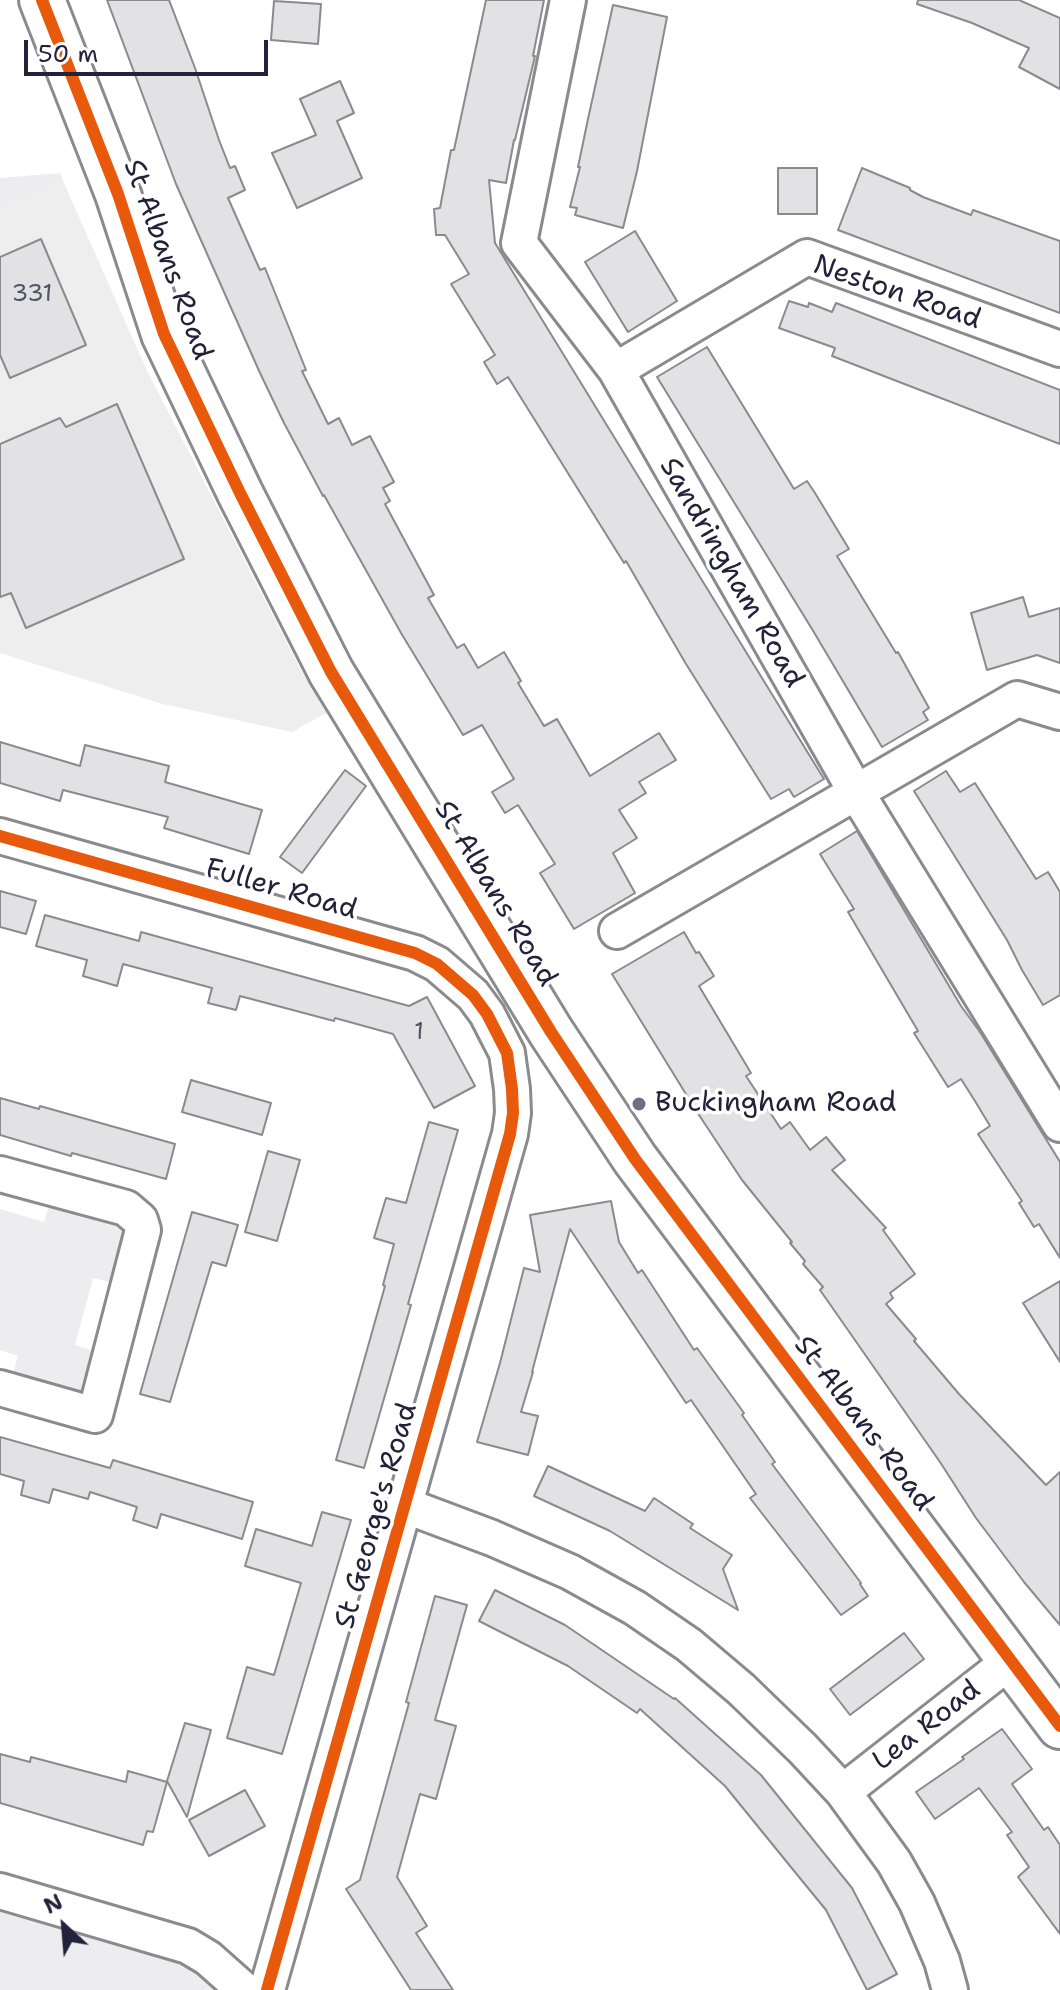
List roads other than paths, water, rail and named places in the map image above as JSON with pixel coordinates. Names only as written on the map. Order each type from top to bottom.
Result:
[{"type":"main road","name":"St Albans Road","points":[[42,0],[118,194],[164,334],[331,672],[551,1032],[635,1159],[1060,1726]]},
{"type":"street","name":"Sandringham Road","points":[[568,0],[519,243],[616,370],[856,792],[1060,1124]]},
{"type":"street","name":"Neston Road","points":[[616,370],[807,257],[1060,349]]},
{"type":"street","points":[[617,931],[1017,699],[1060,712]]},
{"type":"street","name":"Fuller Road","points":[[0,836],[415,953],[437,964],[473,995],[487,1014],[507,1053]]},
{"type":"street","name":"St George's Road","points":[[267,1990],[510,1134],[513,1101],[507,1053]]},
{"type":"street","points":[[0,1174],[126,1208],[140,1220],[143,1230],[95,1415],[0,1388]]},
{"type":"street","points":[[404,1505],[570,1572],[635,1608],[689,1645],[741,1689],[843,1792],[894,1862],[917,1903],[942,1961],[950,1990]]},
{"type":"street","name":"Lea Road","points":[[843,1792],[1010,1661]]},
{"type":"street","points":[[0,1891],[188,1946],[208,1958],[244,1990]]},
{"type":"place","name":"Buckingham Road","points":[[639,1104]]}]
